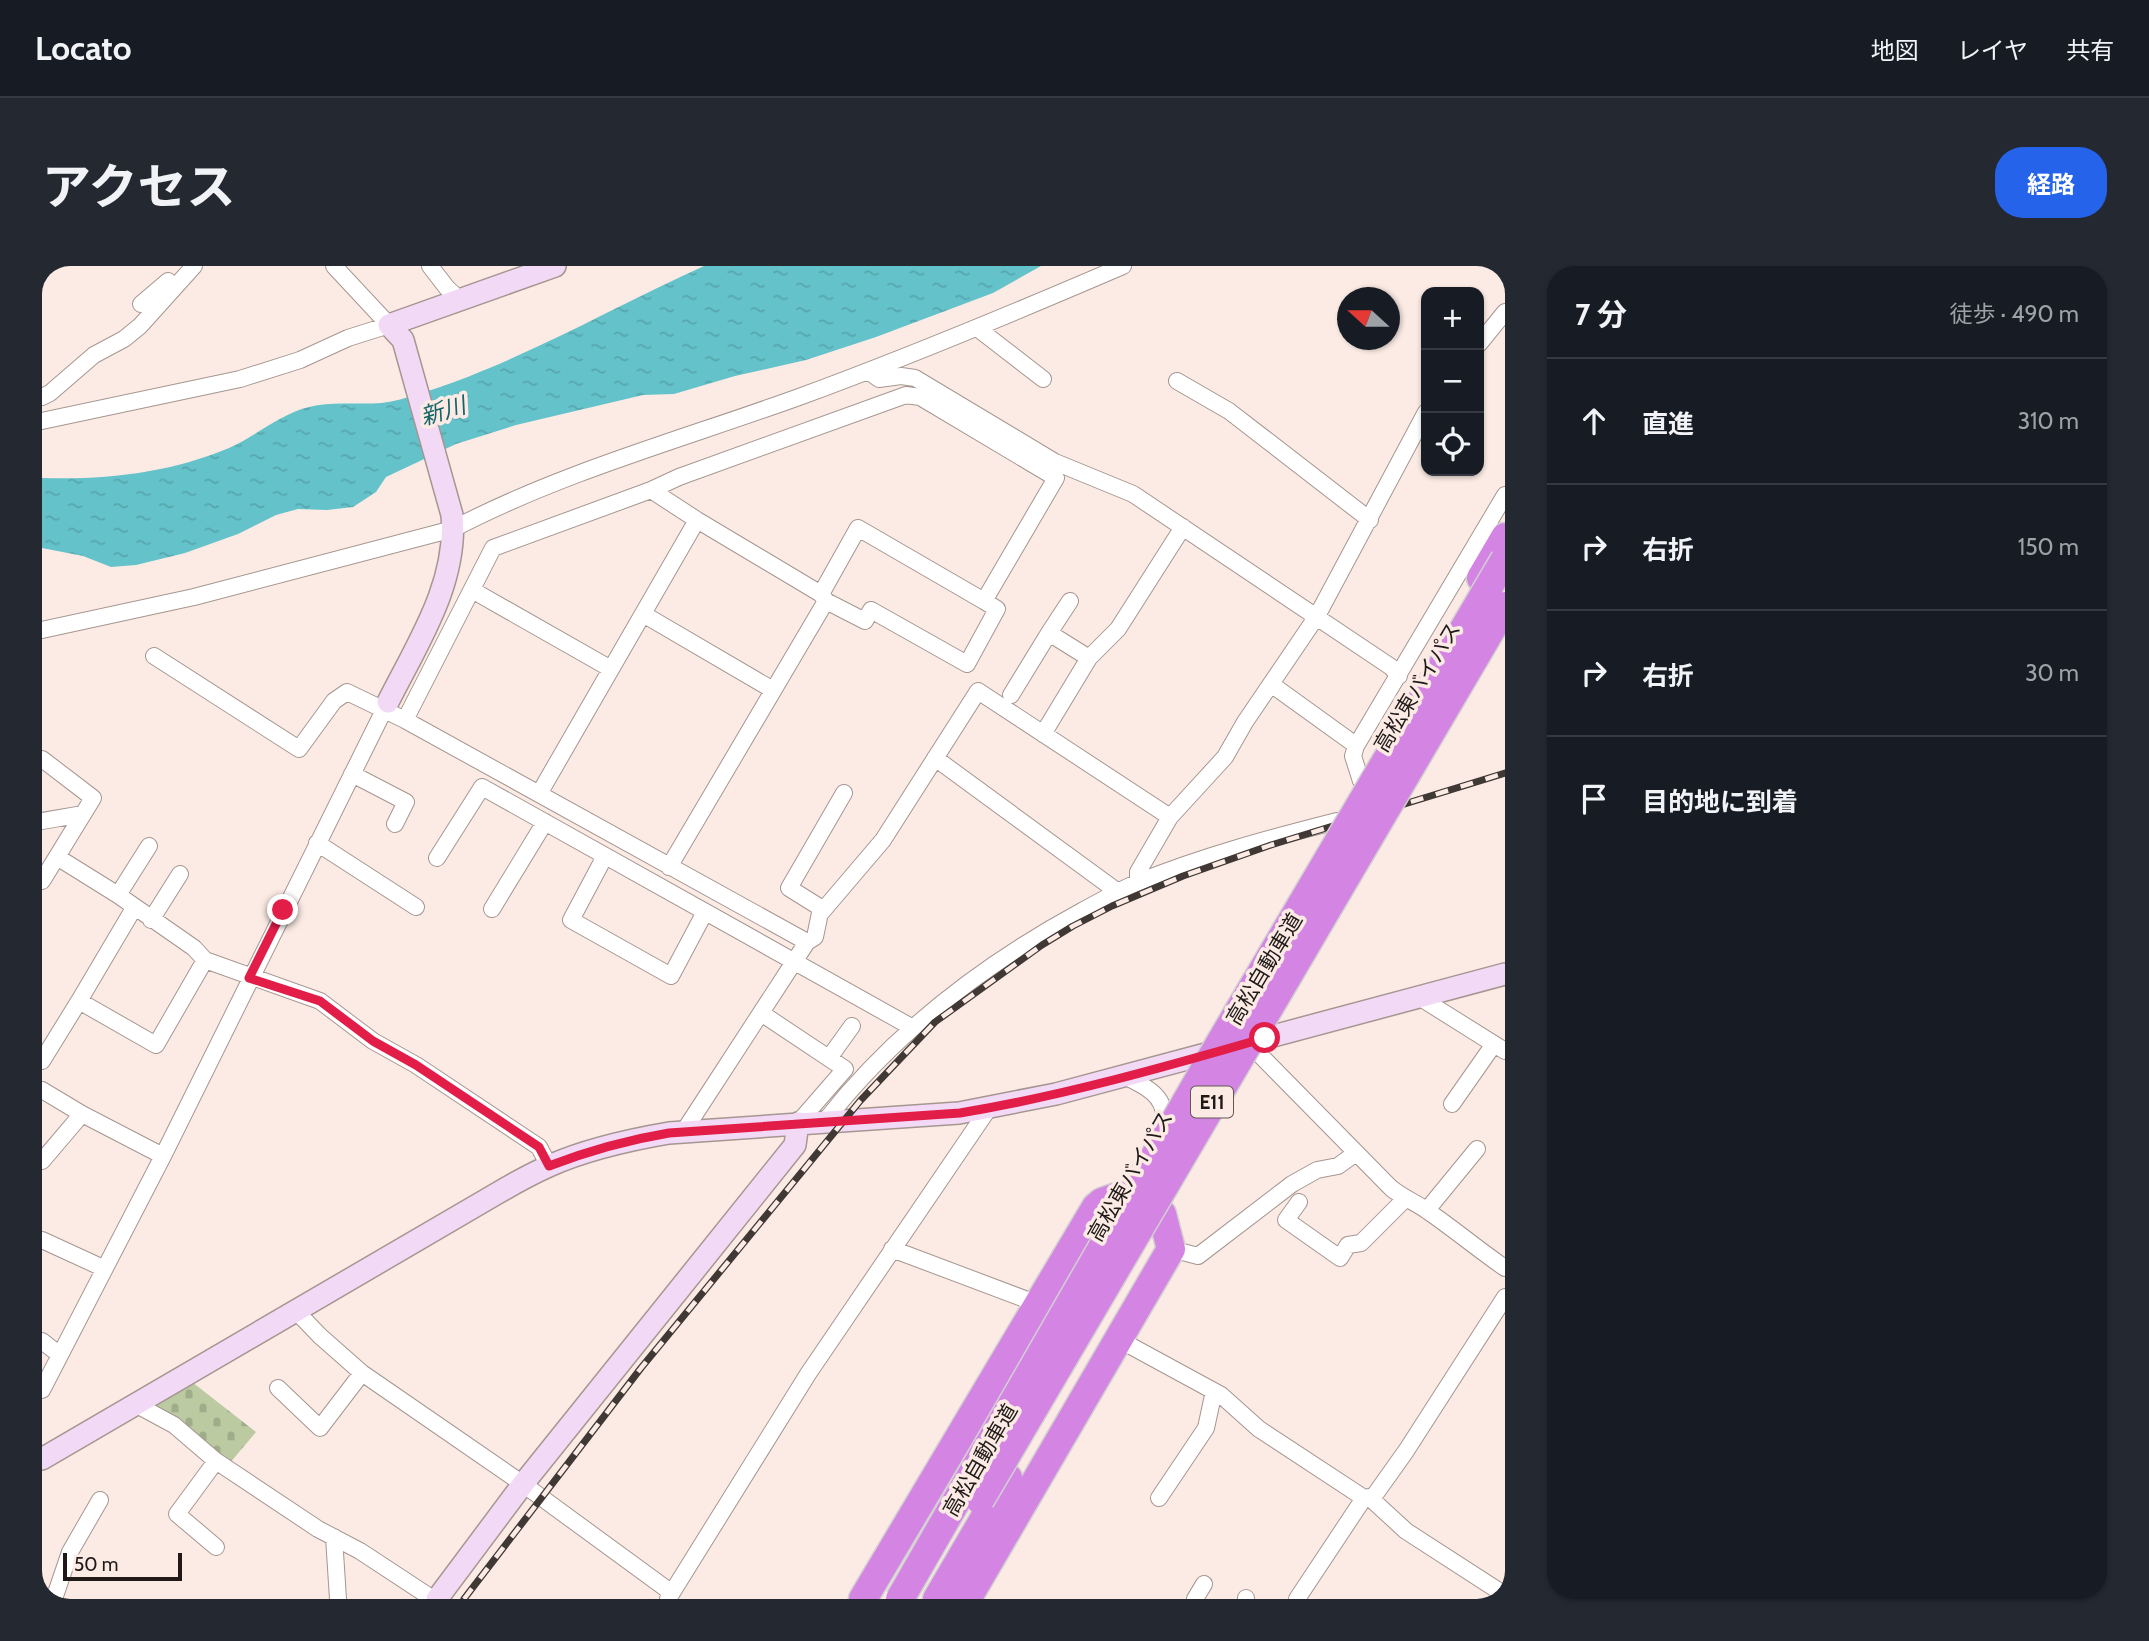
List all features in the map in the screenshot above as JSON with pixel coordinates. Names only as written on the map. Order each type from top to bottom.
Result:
[{"type":"highway","name":"高松東バイパス","points":[[885,1599],[1505,537]]},
{"type":"highway","name":"高松自動車道","points":[[900,1599],[1220,1043],[1505,559]]},
{"type":"highway","name":"高松自動車道","points":[[921,1599],[1505,625]]},
{"type":"highway","points":[[967,1599],[1019,1485],[1162,1214],[1505,625]]},
{"type":"highway","points":[[863,1599],[1096,1207],[1119,1196]]},
{"type":"highway","points":[[937,1599],[1019,1485],[1118,1339],[1171,1249],[1162,1214]]},
{"type":"street","points":[[141,304],[161,289],[181,266]]},
{"type":"street","points":[[42,397],[94,355],[124,340],[194,266]]},
{"type":"street","points":[[42,1390],[163,1156],[430,618],[443,585],[452,550],[452,522],[396,332],[334,266]]},
{"type":"street","points":[[430,266],[460,300]]},
{"type":"street","points":[[42,421],[240,379],[300,360],[348,338],[396,332],[460,300],[555,266]]},
{"type":"street","points":[[42,629],[194,597],[488,511],[543,488],[977,328],[1123,266]]},
{"type":"street","points":[[1484,338],[1505,312]]},
{"type":"street","points":[[977,328],[1042,379]]},
{"type":"street","points":[[868,370],[878,379],[901,376],[915,378],[1055,462],[1133,494],[1317,616],[1391,667],[1399,676]]},
{"type":"street","points":[[1177,381],[1229,411],[1370,520]]},
{"type":"street","points":[[405,720],[494,548],[651,490],[692,472],[906,395],[920,397],[1056,478],[984,601]]},
{"type":"street","points":[[42,406],[63,416]]},
{"type":"street","points":[[1138,882],[1138,872],[1170,817],[1225,757],[1317,616],[1425,413]]},
{"type":"street","points":[[651,490],[697,520],[824,597],[865,621],[871,610],[967,664],[997,609],[858,528],[824,597],[774,690],[669,867]]},
{"type":"street","points":[[1361,781],[1354,762],[1356,747],[1505,495]]},
{"type":"street","points":[[539,794],[697,520]]},
{"type":"street","points":[[1043,734],[1089,658],[1118,629],[1183,527]]},
{"type":"street","points":[[472,590],[611,669]]},
{"type":"street","points":[[1011,695],[1070,601]]},
{"type":"street","points":[[643,614],[774,690]]},
{"type":"street","points":[[1049,633],[1089,658]]},
{"type":"street","points":[[153,656],[299,749],[334,701],[347,692],[386,706],[405,720],[807,942]]},
{"type":"street","points":[[1271,684],[1350,741]]},
{"type":"street","points":[[820,914],[883,840],[978,691],[1170,817]]},
{"type":"street","points":[[935,758],[1118,892]]},
{"type":"street","points":[[42,760],[93,798],[42,881]]},
{"type":"street","points":[[352,774],[406,802],[395,824]]},
{"type":"street","points":[[438,858],[482,787],[914,1028]]},
{"type":"street","points":[[684,1131],[807,942],[815,937],[821,908],[789,888],[844,793]]},
{"type":"street","points":[[42,821],[83,814]]},
{"type":"street","points":[[825,1121],[867,1069],[914,1028],[981,974],[1054,927],[1138,882],[1237,848],[1337,821]]},
{"type":"street","points":[[492,909],[545,822]]},
{"type":"street","points":[[317,843],[416,907]]},
{"type":"street","points":[[118,895],[149,846]]},
{"type":"street","points":[[606,856],[571,920],[670,976],[705,912]]},
{"type":"street","points":[[57,857],[118,895],[194,948],[205,960],[249,978],[320,1001],[373,1041],[416,1065],[539,1147],[549,1166]]},
{"type":"street","points":[[151,920],[180,874]]},
{"type":"street","points":[[42,1061],[134,908]]},
{"type":"street","points":[[79,1002],[156,1045],[205,960]]},
{"type":"street","points":[[42,1459],[496,1194],[549,1166],[587,1152],[628,1140],[684,1131],[960,1113],[989,1108],[1200,1056],[1261,1045],[1505,974]]},
{"type":"street","points":[[1419,997],[1500,1048],[1452,1104]]},
{"type":"street","points":[[137,1405],[174,1425],[216,1461],[435,1599],[795,1145],[798,1123],[845,1069],[761,1013]]},
{"type":"street","points":[[829,1058],[852,1026]]},
{"type":"street","points":[[1261,1045],[1356,1153],[1405,1199],[1427,1210],[1466,1242],[1505,1268]]},
{"type":"street","points":[[1124,1076],[1154,1092],[1165,1110],[1164,1120]]},
{"type":"street","points":[[42,1090],[163,1156]]},
{"type":"street","points":[[295,1310],[362,1373],[523,1485],[670,1596],[803,1383],[989,1108]]},
{"type":"street","points":[[42,1161],[82,1114]]},
{"type":"street","points":[[1427,1210],[1477,1149]]},
{"type":"street","points":[[1171,1249],[1198,1256],[1292,1184],[1317,1170],[1338,1166],[1356,1153]]},
{"type":"street","points":[[1299,1202],[1286,1220],[1340,1258],[1348,1245],[1360,1243],[1405,1199]]},
{"type":"street","points":[[42,1240],[103,1268]]},
{"type":"street","points":[[892,1249],[1038,1304]]},
{"type":"street","points":[[1297,1599],[1367,1497],[1374,1496],[1406,1451],[1505,1297]]},
{"type":"street","points":[[1118,1339],[1214,1391],[1259,1429],[1367,1497],[1406,1531],[1486,1592],[1505,1595]]},
{"type":"street","points":[[42,1341],[60,1355]]},
{"type":"street","points":[[278,1388],[320,1428],[362,1373]]},
{"type":"street","points":[[1159,1498],[1206,1427],[1214,1391]]},
{"type":"street","points":[[216,1461],[177,1514],[216,1547]]},
{"type":"street","points":[[54,1599],[70,1552],[100,1500]]},
{"type":"street","points":[[334,1537],[338,1599]]},
{"type":"street","points":[[1195,1599],[1204,1584]]},
{"type":"green space","points":[[192,1382],[256,1432],[229,1464],[150,1408]]},
{"type":"water","name":"新川","points":[[704,266],[1041,266],[993,293],[806,360],[735,376],[674,394],[643,395],[516,425],[456,444],[386,477],[376,492],[353,507],[298,509],[276,515],[238,534],[185,553],[136,565],[111,567],[83,556],[42,548],[42,478],[114,476],[184,464],[229,448],[298,410],[331,404],[387,402],[438,388],[516,357]]},
{"type":"railway","points":[[464,1599],[641,1368],[860,1101],[935,1022],[1042,945],[1112,906],[1183,876],[1271,845],[1505,773]]},
{"type":"route","points":[[283,910],[249,978],[293,990],[320,1001],[373,1041],[416,1065],[539,1147],[549,1166],[628,1140],[669,1133],[960,1113],[989,1108],[1056,1094],[1265,1038]]}]
